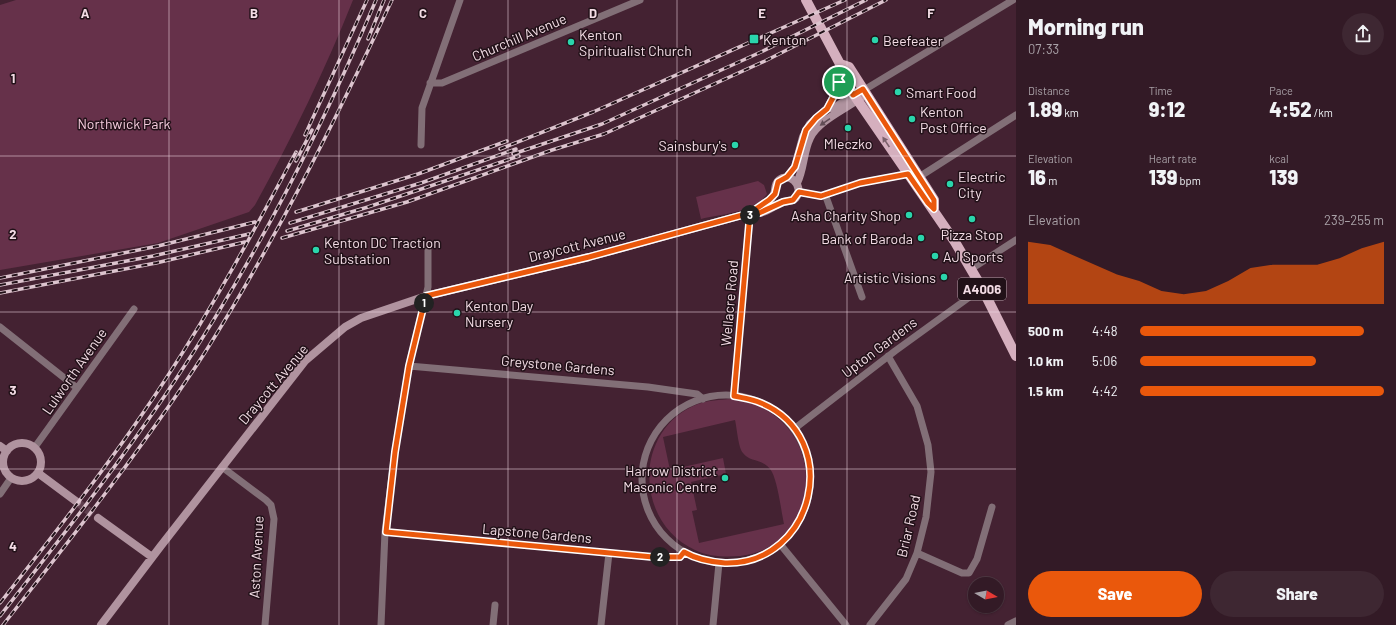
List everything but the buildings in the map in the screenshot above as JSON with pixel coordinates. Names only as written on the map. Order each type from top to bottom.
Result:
[{"type":"main road","name":"A4006","points":[[806,0],[840,64],[841,76],[928,203],[934,209],[982,288],[1016,356]]},
{"type":"main road","name":"A4006","points":[[840,64],[849,67],[934,200],[934,209]]},
{"type":"street","points":[[421,145],[422,108],[460,0]]},
{"type":"street","name":"Churchill Avenue","points":[[430,83],[442,84],[640,0]]},
{"type":"street","points":[[797,183],[807,144],[813,132],[820,125],[864,91],[1013,0]]},
{"type":"street","points":[[827,109],[836,92],[841,76]]},
{"type":"street","points":[[827,109],[855,98]]},
{"type":"street","name":"Draycott Avenue","points":[[750,217],[775,194],[778,182],[787,177],[795,167],[806,130],[816,118],[827,109]]},
{"type":"street","points":[[919,178],[1016,115]]},
{"type":"street","points":[[787,177],[793,179],[797,183],[799,192],[816,196],[860,183],[908,174]]},
{"type":"street","name":"Draycott Avenue","points":[[101,625],[152,557],[305,361],[345,327],[361,318],[426,296],[750,217],[764,212],[783,202],[793,200],[799,192]]},
{"type":"street","points":[[775,194],[783,202]]},
{"type":"street","points":[[825,194],[862,297]]},
{"type":"street","name":"Wellacre Road","points":[[734,396],[750,217]]},
{"type":"street","points":[[971,269],[1016,240]]},
{"type":"street","points":[[381,625],[386,532],[395,452],[409,366],[426,296],[428,250]]},
{"type":"street","name":"Upton Gardens","points":[[794,429],[888,356],[982,288]]},
{"type":"street","name":"Lulworth Avenue","points":[[36,448],[134,309]]},
{"type":"street","points":[[0,327],[77,388]]},
{"type":"street","name":"Briar Road","points":[[870,625],[906,579],[916,553],[926,517],[931,472],[928,445],[916,406],[888,356]]},
{"type":"street","name":"Greystone Gardens","points":[[409,366],[648,387],[697,394],[703,398]]},
{"type":"street","points":[[734,396],[762,403],[782,417],[794,429],[806,453],[810,476],[810,486],[806,505],[794,531],[770,551],[743,562],[707,561],[684,552],[671,543],[654,522],[645,498],[642,478],[643,466],[649,446],[664,422],[689,403],[703,398],[734,396]]},
{"type":"street","points":[[18,443],[24,443],[36,448],[41,458],[42,465],[38,473],[27,481],[20,481],[11,478],[4,467],[3,448],[18,443]]},
{"type":"street","name":"Aston Avenue","points":[[222,467],[266,500],[273,512],[274,519],[265,625]]},
{"type":"street","points":[[38,473],[77,502]]},
{"type":"street","points":[[0,494],[11,478]]},
{"type":"street","points":[[916,553],[962,573],[969,573],[977,558],[992,507]]},
{"type":"street","points":[[98,518],[152,557]]},
{"type":"street","name":"Lapstone Gardens","points":[[386,532],[670,558],[680,557],[684,552]]},
{"type":"street","points":[[780,544],[846,625]]},
{"type":"street","points":[[601,625],[609,553]]},
{"type":"street","points":[[713,625],[719,562]]},
{"type":"street","points":[[493,625],[495,605]]},
{"type":"street","points":[[1008,625],[1016,621]]},
{"type":"green space","name":"Northwick Park","points":[[16,0],[353,0],[331,52],[295,129],[255,205],[249,212],[158,243],[0,270],[0,5]]},
{"type":"green space","points":[[758,181],[764,185],[767,194],[754,205],[737,212],[701,219],[696,197]]},
{"type":"green space","points":[[731,399],[747,402],[763,408],[779,419],[791,432],[799,447],[804,463],[806,480],[804,497],[798,514],[785,535],[768,548],[740,556],[706,554],[695,550],[675,537],[661,519],[652,498],[649,476],[652,454],[662,433],[677,416],[698,404]],"holes":[[[735,420],[739,442],[743,453],[750,458],[762,462],[772,472],[778,490],[784,524],[699,543],[692,511],[697,510],[691,482],[726,474],[723,458],[670,470],[663,437]]]},
{"type":"tunnel","points":[[77,502],[98,518]]},
{"type":"railway","points":[[305,135],[367,0]]},
{"type":"railway","points":[[0,616],[132,442],[203,337],[258,243],[309,148],[355,50],[376,0]]},
{"type":"railway","points":[[368,39],[384,0]]},
{"type":"railway","points":[[3,625],[132,458],[204,354],[256,268],[304,180],[392,0]]},
{"type":"railway","points":[[500,149],[593,112],[845,0]]},
{"type":"railway","points":[[513,154],[602,124],[761,52],[866,0]]},
{"type":"railway","points":[[282,238],[407,202],[552,150],[604,134],[765,61],[886,0]]},
{"type":"railway","points":[[296,161],[312,130]]},
{"type":"railway","points":[[296,212],[418,174],[507,141]]},
{"type":"railway","points":[[290,223],[421,183],[516,149]]},
{"type":"railway","points":[[0,603],[65,520],[148,406],[218,294],[296,152]]},
{"type":"railway","points":[[287,231],[368,207],[519,156]]},
{"type":"railway","points":[[0,278],[158,246],[255,222]]},
{"type":"railway","points":[[0,285],[153,256],[249,234]]},
{"type":"railway","points":[[0,293],[156,263],[245,242]]},
{"type":"place","name":"Kenton","points":[[754,39]]},
{"type":"place","name":"Beefeater","points":[[875,40]]},
{"type":"place","name":"Kenton Spiritualist Church","points":[[571,42]]},
{"type":"place","name":"Smart Food","points":[[898,92]]},
{"type":"place","name":"Kenton Post Office","points":[[912,119]]},
{"type":"place","name":"Mleczko","points":[[848,128]]},
{"type":"place","name":"Sainsbury's","points":[[735,145]]},
{"type":"place","name":"Electric City","points":[[950,184]]},
{"type":"place","name":"Asha Charity Shop","points":[[909,215]]},
{"type":"place","name":"Pizza Stop","points":[[972,219]]},
{"type":"place","name":"Bank of Baroda","points":[[921,238]]},
{"type":"place","name":"Kenton DC Traction Substation","points":[[316,250]]},
{"type":"place","name":"AJ Sports","points":[[935,256]]},
{"type":"place","name":"Artistic Visions","points":[[944,277]]},
{"type":"place","name":"Kenton Day Nursery","points":[[457,313]]},
{"type":"place","name":"Harrow District Masonic Centre","points":[[725,478]]},
{"type":"route","points":[[839,82],[834,97],[827,109],[816,118],[806,130],[794,169],[787,177],[780,179],[776,184],[774,190],[775,194],[750,213],[589,257],[426,296],[409,366],[395,452],[386,532],[653,557],[680,557],[684,552],[707,561],[732,563],[743,562],[770,551],[794,531],[806,505],[810,486],[809,462],[806,453],[798,435],[790,424],[782,417],[762,403],[747,398],[734,396],[750,213],[764,212],[783,202],[790,202],[796,199],[799,192],[821,196],[860,183],[908,174],[928,203],[934,209],[934,200],[863,89],[853,95],[841,76],[839,82]]}]
